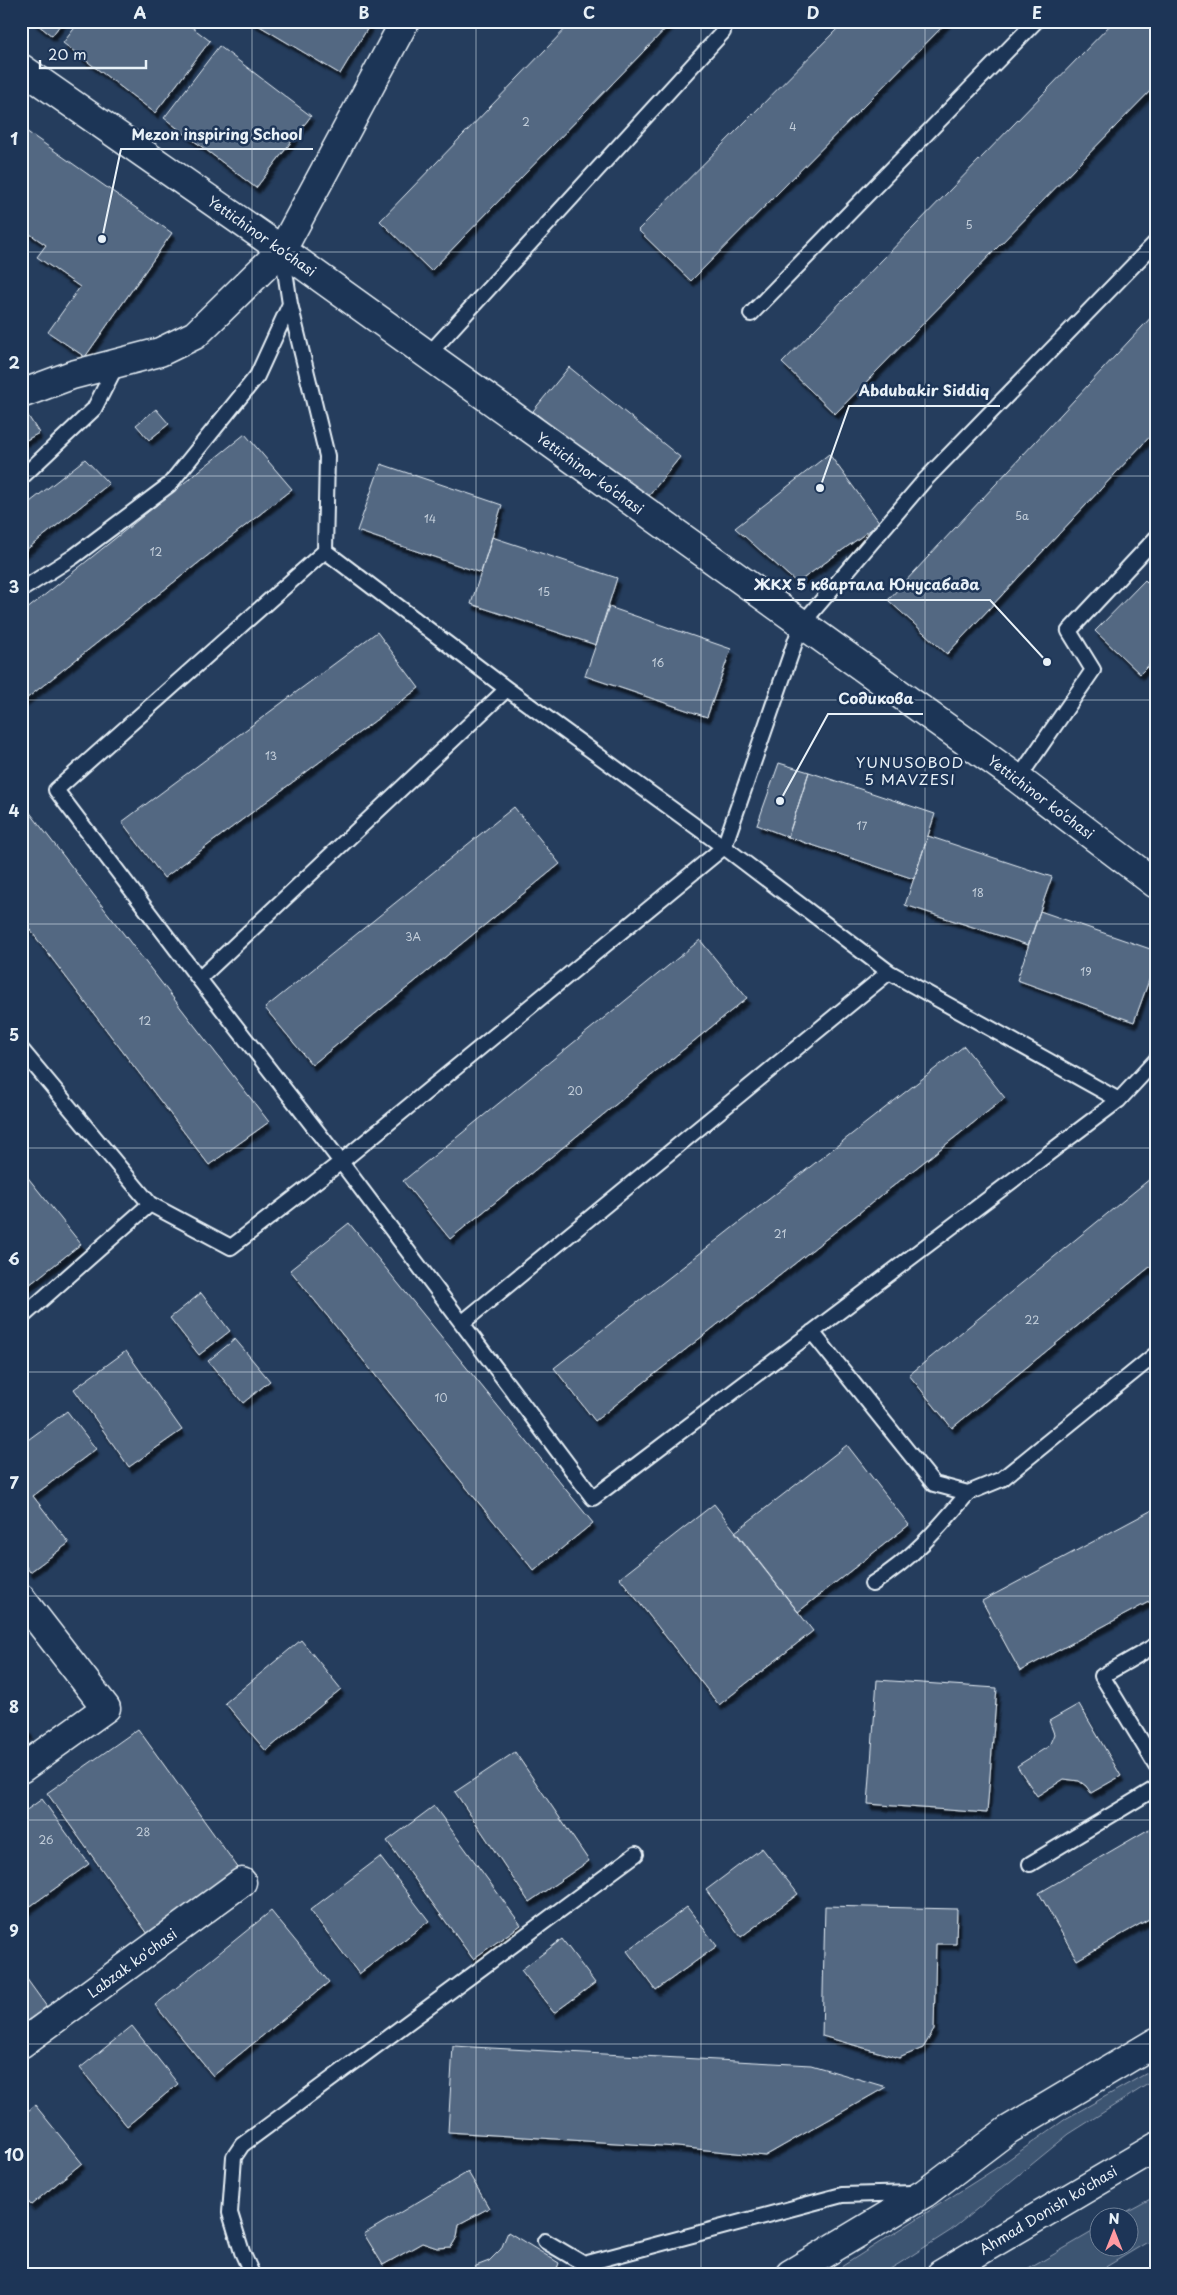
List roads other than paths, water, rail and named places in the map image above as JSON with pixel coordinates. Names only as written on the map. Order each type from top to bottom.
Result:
[{"type":"street","points":[[21,394],[72,375],[160,352],[195,335],[282,250],[405,21]]},
{"type":"street","name":"Yettichinor ko‘chasi","points":[[21,68],[282,250],[801,625],[1018,779],[1156,884]]},
{"type":"street","points":[[21,1598],[106,1708],[21,1769]]},
{"type":"street","name":"Labzak ko'chasi","points":[[21,2044],[242,1882]]},
{"type":"street","points":[[790,2274],[925,2193],[1008,2130],[1156,2042]]},
{"type":"street","name":"Ahmad Donish ko'chasi","points":[[941,2274],[1156,2147]]},
{"type":"lane","points":[[752,314],[1036,21]]},
{"type":"lane","points":[[427,356],[722,32]]},
{"type":"lane","points":[[21,1049],[150,1204],[231,1247],[341,1162],[724,847],[801,625],[924,481],[1156,242]]},
{"type":"lane","points":[[282,250],[290,304],[327,456],[324,551],[56,790],[198,978],[341,1162],[593,1498],[1119,1100],[1156,1060]]},
{"type":"lane","points":[[21,590],[72,557],[169,485],[257,376],[290,304]]},
{"type":"lane","points":[[21,478],[94,409],[118,363]]},
{"type":"lane","points":[[21,467],[45,454]]},
{"type":"lane","points":[[1018,779],[1093,670],[1069,631],[1156,538]]},
{"type":"lane","points":[[324,551],[724,847],[889,972],[1119,1100]]},
{"type":"lane","points":[[198,978],[508,689]]},
{"type":"lane","points":[[462,1323],[889,972]]},
{"type":"lane","points":[[21,1318],[150,1204]]},
{"type":"lane","points":[[812,1332],[934,1484],[968,1493]]},
{"type":"lane","points":[[872,1584],[897,1568],[929,1540],[968,1493],[1002,1479],[1156,1354]]},
{"type":"lane","points":[[1156,1645],[1102,1676],[1156,1765]]},
{"type":"lane","points":[[1030,1864],[1156,1788]]},
{"type":"lane","points":[[252,2274],[242,2252],[230,2213],[234,2157],[242,2145],[636,1854]]},
{"type":"lane","points":[[545,2241],[584,2264],[842,2195],[925,2193]]},
{"type":"place","name":"Mezon inspiring School","points":[[102,239]]},
{"type":"place","name":"Abdubakir Siddiq","points":[[820,488]]},
{"type":"place","name":"ЖКХ 5 квартала Юнусабада","points":[[1047,662]]},
{"type":"place","name":"Содикова","points":[[780,801]]},
{"type":"district","name":"YUNUSOBOD 5 MAVZESI","points":[[910,770]]}]
